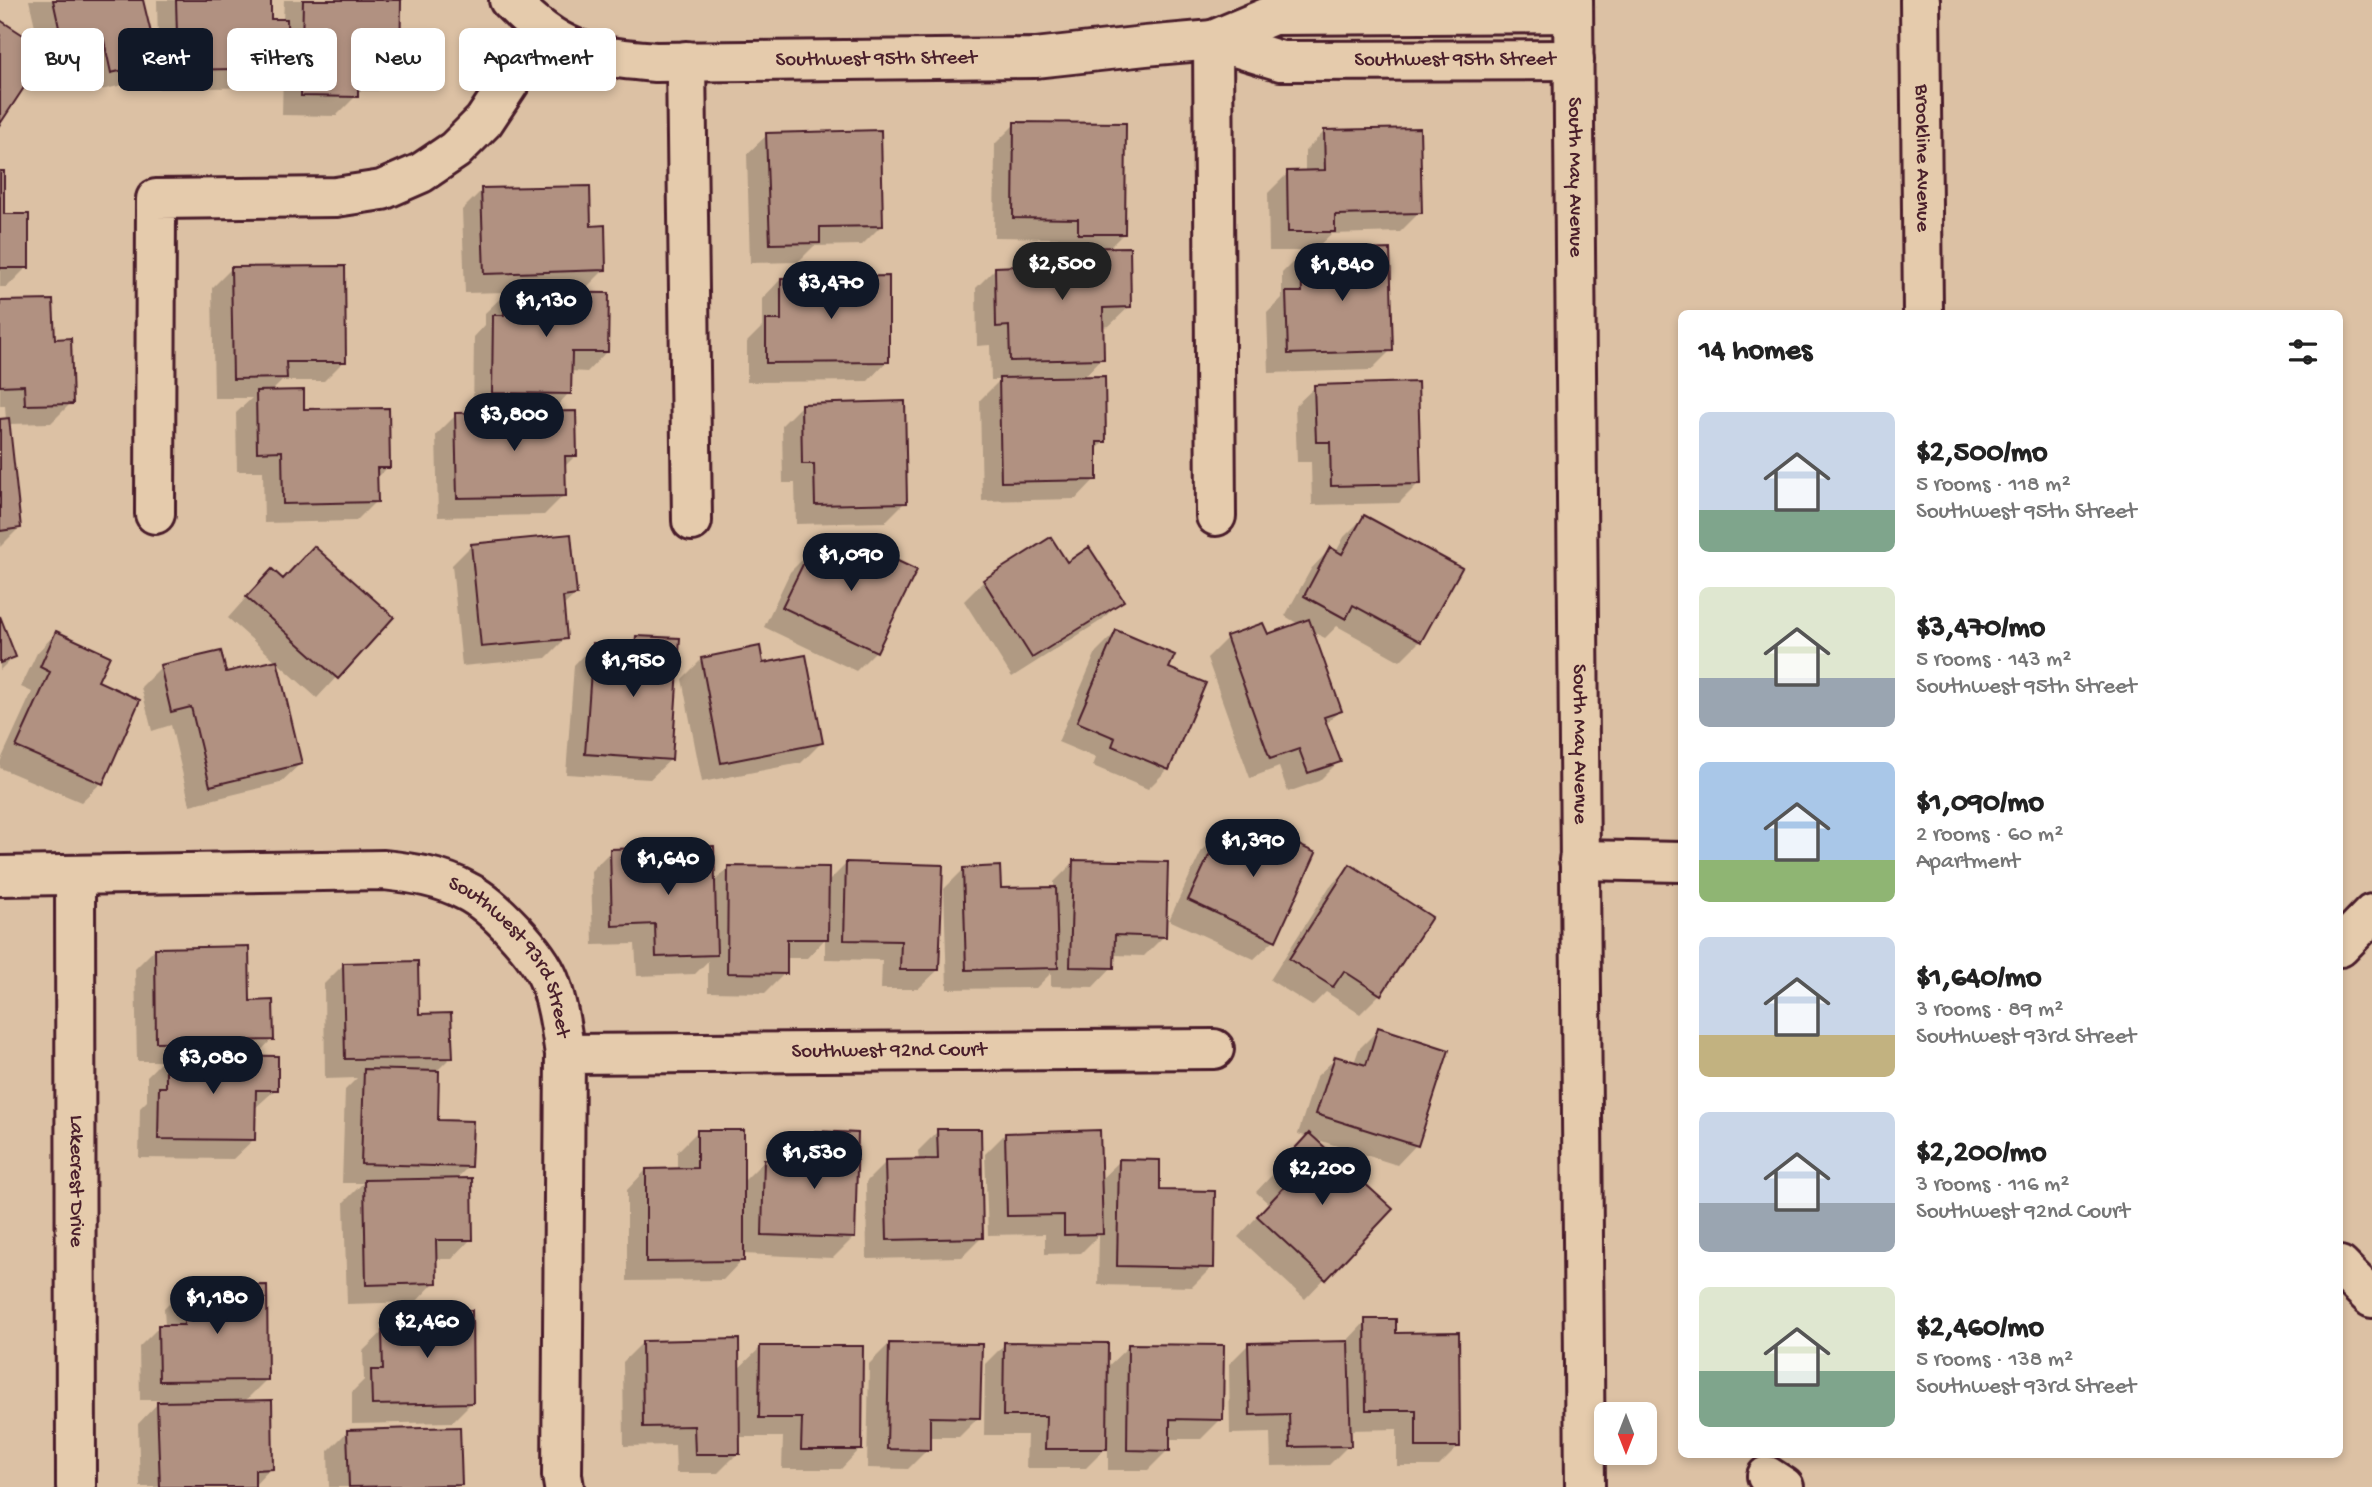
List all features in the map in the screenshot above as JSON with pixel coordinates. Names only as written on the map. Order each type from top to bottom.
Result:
[{"type":"street","points":[[509,0],[538,28]]},
{"type":"street","name":"Brookline Avenue","points":[[1920,0],[1923,310]]},
{"type":"street","name":"Southwest 95th Street","points":[[616,59],[655,62],[1035,58],[1213,40],[1273,15],[1573,6]]},
{"type":"street","name":"South May Avenue","points":[[1573,6],[1585,1487]]},
{"type":"street","points":[[1213,40],[1216,516]]},
{"type":"street","name":"Southwest 95th Street","points":[[1213,40],[1281,61],[1574,60]]},
{"type":"street","points":[[687,61],[692,521]]},
{"type":"street","points":[[155,514],[156,199],[335,197],[382,190],[421,173],[455,150],[484,121],[504,91]]},
{"type":"street","points":[[1579,860],[1678,862]]},
{"type":"street","name":"Southwest 93rd Street","points":[[0,876],[384,870],[438,879],[468,891],[512,929],[534,954],[548,979],[558,1013],[565,1054],[564,1487]]},
{"type":"street","name":"Lakecrest Drive","points":[[75,875],[76,1487]]},
{"type":"street","points":[[2343,944],[2372,914]]},
{"type":"street","name":"Southwest 92nd Court","points":[[565,1054],[1214,1049]]},
{"type":"street","points":[[2343,1269],[2372,1298]]},
{"type":"building","points":[[53,0],[143,0],[150,28],[118,28],[118,71],[111,73],[104,28],[59,28]]},
{"type":"building","points":[[176,0],[271,0],[271,19],[287,19],[287,28],[227,28],[227,69],[213,69],[213,28],[177,28]]},
{"type":"building","points":[[303,0],[401,0],[401,28],[351,28],[351,91],[358,91],[358,97],[301,96],[301,91],[337,91],[337,28],[302,28]]},
{"type":"building","points":[[0,20],[21,34],[22,91],[0,124]]},
{"type":"building","points":[[1014,122],[1126,123],[1125,234],[1078,234],[1078,219],[1013,218]]},
{"type":"building","points":[[1420,128],[1422,213],[1335,215],[1335,232],[1288,232],[1287,171],[1325,170],[1324,130]]},
{"type":"building","points":[[881,130],[883,226],[820,227],[820,243],[770,244],[766,133]]},
{"type":"building","points":[[0,171],[4,171],[4,214],[29,214],[29,268],[0,268]]},
{"type":"building","points":[[590,186],[591,226],[605,225],[606,270],[484,274],[481,188]]},
{"type":"building","points":[[1130,247],[1131,307],[1103,308],[1104,359],[1010,361],[1009,326],[996,327],[995,267],[1045,265],[1044,248]]},
{"type":"building","points":[[1390,249],[1393,351],[1288,354],[1286,292],[1302,292],[1301,252]]},
{"type":"building","points":[[345,266],[346,362],[286,362],[287,378],[233,379],[231,267]]},
{"type":"building","points":[[889,276],[889,362],[766,363],[766,320],[781,320],[781,278]]},
{"type":"building","points":[[504,292],[609,293],[608,352],[572,352],[571,394],[492,393],[493,315],[504,315]]},
{"type":"building","points":[[53,300],[55,339],[71,338],[73,404],[25,405],[24,385],[0,386],[0,301]]},
{"type":"building","points":[[1105,376],[1106,442],[1097,442],[1097,480],[1001,482],[999,378]]},
{"type":"building","points":[[1418,382],[1421,484],[1331,486],[1330,442],[1316,442],[1314,385]]},
{"type":"building","points":[[304,390],[304,409],[389,408],[390,468],[377,468],[378,502],[283,504],[282,451],[257,452],[256,391]]},
{"type":"building","points":[[905,401],[907,503],[815,505],[814,464],[802,464],[801,404]]},
{"type":"building","points":[[576,411],[577,456],[565,456],[566,496],[457,498],[455,413]]},
{"type":"building","points":[[9,418],[21,528],[0,531],[0,419]]},
{"type":"building","points":[[1364,515],[1462,568],[1421,642],[1353,605],[1346,619],[1304,596],[1330,547],[1342,554]]},
{"type":"building","points":[[571,534],[577,595],[563,597],[567,639],[481,647],[471,544]]},
{"type":"building","points":[[847,537],[917,570],[877,652],[782,607],[810,550],[835,563]]},
{"type":"building","points":[[1051,537],[1067,562],[1089,547],[1124,601],[1032,658],[983,580]]},
{"type":"building","points":[[314,546],[394,617],[338,679],[246,597],[272,569],[283,579]]},
{"type":"building","points":[[0,616],[16,657],[0,663]]},
{"type":"building","points":[[1309,619],[1342,711],[1324,717],[1341,762],[1308,773],[1299,749],[1270,759],[1226,636],[1263,623],[1268,634]]},
{"type":"building","points":[[1116,630],[1175,655],[1169,668],[1206,683],[1169,770],[1112,746],[1115,738],[1077,722]]},
{"type":"building","points":[[56,631],[110,656],[98,681],[140,700],[103,784],[16,747],[50,672],[40,667]]},
{"type":"building","points":[[636,636],[680,638],[672,760],[585,754],[593,643],[635,646]]},
{"type":"building","points":[[760,646],[763,663],[806,655],[823,743],[721,763],[701,658]]},
{"type":"building","points":[[221,651],[226,672],[277,660],[302,764],[210,786],[191,707],[171,712],[160,665]]},
{"type":"building","points":[[1249,822],[1316,853],[1276,941],[1188,900],[1221,830],[1240,839]]},
{"type":"building","points":[[714,846],[717,955],[656,957],[655,924],[612,926],[610,849]]},
{"type":"building","points":[[1073,860],[1168,862],[1166,937],[1115,935],[1114,968],[1070,967]]},
{"type":"building","points":[[846,862],[943,865],[939,970],[900,970],[901,941],[844,940]]},
{"type":"building","points":[[1350,864],[1432,917],[1381,995],[1344,971],[1333,987],[1289,959]]},
{"type":"building","points":[[728,866],[829,867],[828,939],[787,939],[787,974],[727,973]]},
{"type":"building","points":[[1000,866],[1001,888],[1056,887],[1058,968],[966,970],[963,868]]},
{"type":"building","points":[[249,946],[250,1001],[273,1000],[274,1040],[156,1042],[155,948]]},
{"type":"building","points":[[418,961],[419,1014],[451,1013],[453,1058],[345,1059],[343,963]]},
{"type":"building","points":[[1378,1027],[1449,1050],[1418,1146],[1316,1114],[1335,1056],[1366,1065]]},
{"type":"building","points":[[166,1054],[278,1056],[278,1090],[256,1090],[255,1140],[158,1139],[159,1087],[166,1087]]},
{"type":"building","points":[[364,1069],[439,1071],[438,1120],[473,1121],[471,1167],[361,1164]]},
{"type":"building","points":[[937,1129],[981,1129],[983,1238],[887,1240],[885,1160],[938,1159]]},
{"type":"building","points":[[697,1130],[744,1130],[744,1261],[646,1262],[646,1169],[697,1168]]},
{"type":"building","points":[[1100,1130],[1103,1234],[1064,1235],[1064,1215],[1007,1216],[1005,1133]]},
{"type":"building","points":[[815,1131],[858,1133],[855,1238],[762,1235],[764,1159],[814,1161]]},
{"type":"building","points":[[1309,1133],[1393,1209],[1326,1280],[1257,1216],[1287,1184],[1274,1171]]},
{"type":"building","points":[[1119,1159],[1160,1160],[1160,1190],[1215,1191],[1214,1268],[1117,1266]]},
{"type":"building","points":[[472,1178],[473,1240],[436,1240],[437,1283],[366,1285],[364,1180]]},
{"type":"building","points":[[267,1285],[268,1380],[159,1381],[158,1325],[184,1325],[184,1286]]},
{"type":"building","points":[[472,1310],[473,1403],[372,1405],[371,1370],[383,1370],[382,1330],[401,1329],[401,1311]]},
{"type":"building","points":[[1365,1319],[1396,1319],[1396,1333],[1459,1332],[1460,1447],[1416,1447],[1416,1410],[1366,1410]]},
{"type":"building","points":[[739,1339],[740,1454],[695,1454],[694,1426],[643,1427],[642,1341]]},
{"type":"building","points":[[1348,1341],[1351,1446],[1290,1447],[1289,1414],[1250,1415],[1248,1343]]},
{"type":"building","points":[[1004,1342],[1108,1343],[1107,1449],[1045,1449],[1046,1416],[1003,1416]]},
{"type":"building","points":[[889,1343],[982,1344],[980,1418],[930,1417],[930,1450],[887,1449]]},
{"type":"building","points":[[1128,1344],[1224,1345],[1223,1420],[1170,1419],[1170,1451],[1127,1450]]},
{"type":"building","points":[[760,1346],[863,1346],[862,1450],[801,1450],[802,1418],[759,1418]]},
{"type":"building","points":[[272,1400],[273,1469],[255,1470],[255,1487],[160,1487],[157,1402]]},
{"type":"building","points":[[460,1427],[462,1485],[349,1487],[347,1430]]}]
